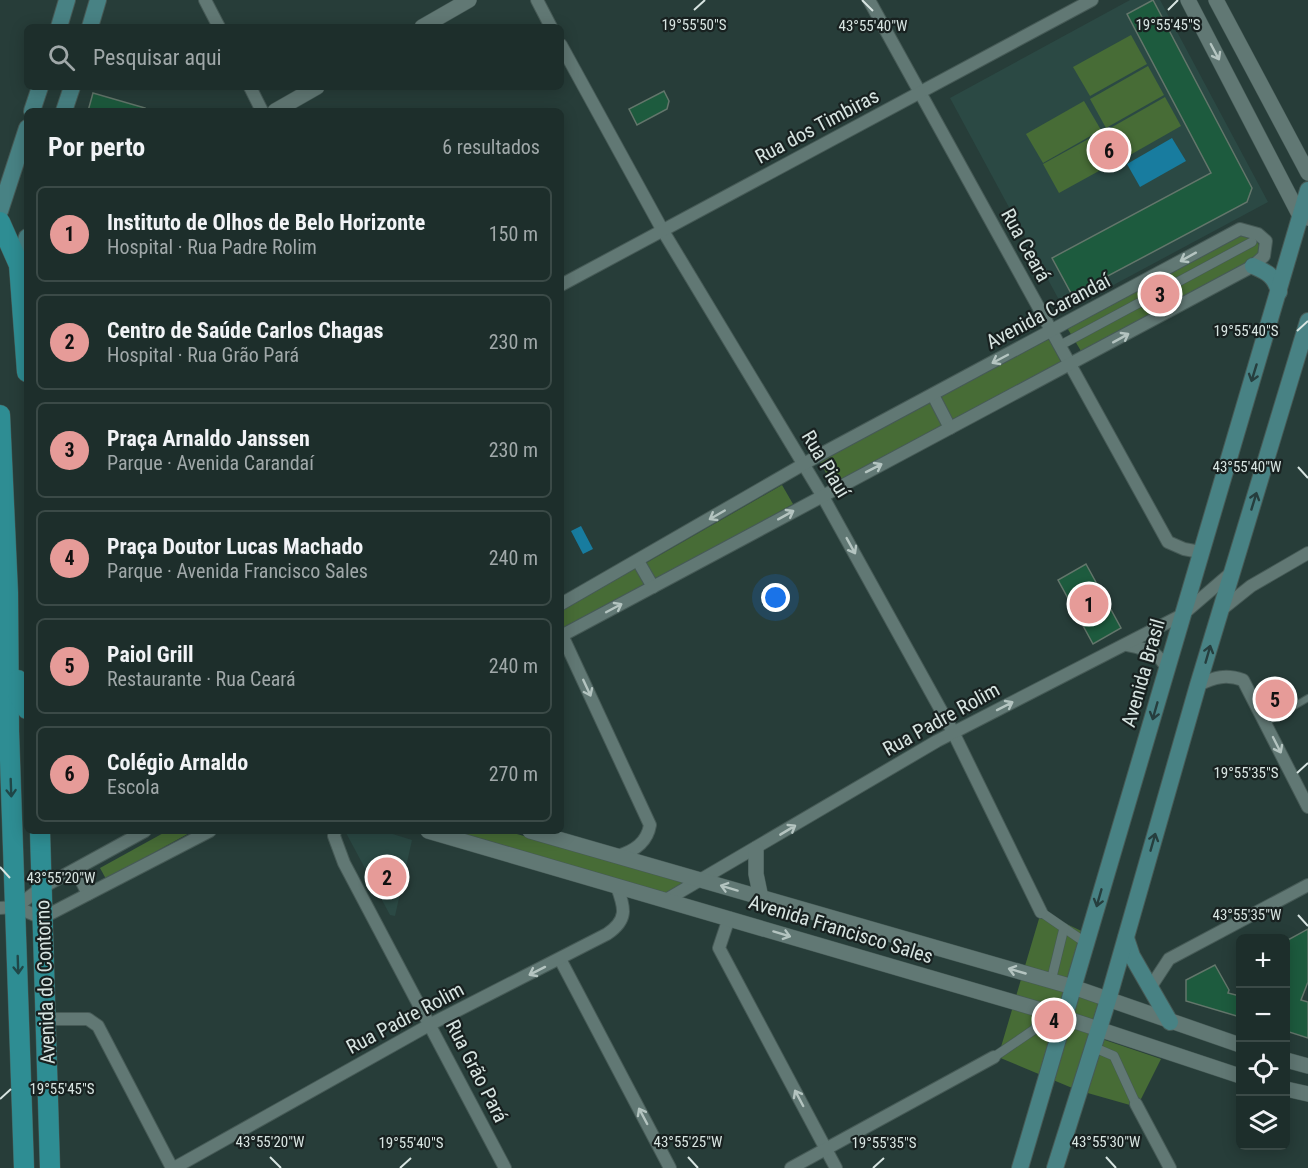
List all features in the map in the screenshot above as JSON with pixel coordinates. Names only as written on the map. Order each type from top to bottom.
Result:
[{"type":"main road","points":[[60,24],[68,0]]},
{"type":"main road","points":[[91,24],[98,0]]},
{"type":"main road","points":[[33,108],[39,90]]},
{"type":"main road","points":[[65,108],[71,90]]},
{"type":"main road","points":[[0,211],[24,137]]},
{"type":"main road","name":"Avenida Brasil","points":[[1020,1168],[1200,552],[1304,217],[1308,190]]},
{"type":"main road","points":[[0,222],[19,265],[24,332]]},
{"type":"main road","points":[[19,265],[24,248]]},
{"type":"main road","points":[[1253,266],[1267,272],[1276,280],[1279,292]]},
{"type":"main road","points":[[1055,1168],[1108,1000],[1198,686],[1308,321]]},
{"type":"main road","name":"Avenida do Contorno","points":[[0,415],[5,599],[8,907],[24,1168]]},
{"type":"main road","points":[[5,599],[16,645],[18,694],[24,704]]},
{"type":"main road","name":"Avenida do Contorno","points":[[40,834],[50,1168]]},
{"type":"main road","points":[[1126,938],[1150,988],[1170,1022]]},
{"type":"street","points":[[206,0],[218,24]]},
{"type":"street","points":[[427,24],[469,0]]},
{"type":"street","points":[[537,0],[549,24]]},
{"type":"street","name":"Rua Ceará","points":[[869,0],[1168,542],[1184,549],[1200,552]]},
{"type":"street","name":"Rua dos Timbiras","points":[[564,283],[1092,0]]},
{"type":"street","points":[[1188,0],[1304,217]]},
{"type":"street","points":[[1216,0],[1308,173]]},
{"type":"street","name":"Rua Piauí","points":[[564,50],[663,231],[822,495],[953,732],[1041,912]]},
{"type":"street","points":[[252,90],[260,108]]},
{"type":"street","points":[[280,108],[312,90]]},
{"type":"street","name":"Avenida Carandaí","points":[[564,602],[804,464],[1239,229],[1258,234],[1266,241],[1264,256],[1253,266]]},
{"type":"street","points":[[1059,346],[1252,242]]},
{"type":"street","points":[[564,633],[1253,266]]},
{"type":"street","points":[[933,395],[950,428]]},
{"type":"street","points":[[1221,610],[1251,586],[1308,553]]},
{"type":"street","points":[[638,561],[653,587]]},
{"type":"street","points":[[1235,564],[1240,579],[1251,586]]},
{"type":"street","name":"Rua Padre Rolim","points":[[666,900],[953,732],[1182,615],[1235,564]]},
{"type":"street","points":[[564,641],[650,825],[648,834],[642,843],[632,851],[618,856]]},
{"type":"street","points":[[1127,645],[1152,651],[1162,658],[1167,669]]},
{"type":"street","points":[[1198,686],[1213,678],[1230,675],[1243,680],[1308,807]]},
{"type":"street","points":[[8,907],[140,834]]},
{"type":"street","points":[[8,907],[42,918],[204,834]]},
{"type":"street","name":"Rua Grão Pará","points":[[334,834],[341,856],[505,1168]]},
{"type":"street","name":"Avenida Francisco Sales","points":[[541,834],[1073,987],[1236,1044]]},
{"type":"street","name":"Avenida Francisco Sales","points":[[464,836],[617,887],[1065,1017],[1236,1075]]},
{"type":"street","points":[[756,849],[756,874],[761,898]]},
{"type":"street","points":[[76,870],[88,894]]},
{"type":"street","points":[[1150,988],[1169,959],[1308,885]]},
{"type":"street","name":"Rua Padre Rolim","points":[[173,1168],[431,1024],[607,934],[622,921],[623,903],[617,887]]},
{"type":"street","points":[[1041,912],[1086,943]]},
{"type":"street","points":[[729,918],[719,948],[836,1168]]},
{"type":"street","points":[[1051,981],[1064,928]]},
{"type":"street","points":[[560,959],[670,1168]]},
{"type":"street","points":[[791,1168],[994,1057],[1035,1029],[1041,1010]]},
{"type":"street","points":[[47,1019],[88,1019],[98,1026],[173,1168]]},
{"type":"street","points":[[1035,1029],[1060,1035]]},
{"type":"street","points":[[1113,1056],[1120,1037]]},
{"type":"street","points":[[1093,1047],[1113,1056],[1170,1168]]},
{"type":"street","points":[[1290,1061],[1308,1066]]},
{"type":"street","points":[[1290,1090],[1308,1094]]},
{"type":"lane","points":[[1265,723],[1308,698]]},
{"type":"shaded area","points":[[1130,0],[1160,0],[1268,202],[1065,311],[950,98]]},
{"type":"shaded area","points":[[347,834],[393,834],[412,840],[395,916],[390,915]]},
{"type":"green space","points":[[1131,35],[1147,64],[1090,96],[1073,67]]},
{"type":"green space","points":[[1148,66],[1164,95],[1106,128],[1090,99]]},
{"type":"green space","points":[[1165,97],[1181,126],[1123,159],[1107,130]]},
{"type":"green space","points":[[1084,101],[1101,130],[1043,163],[1026,134]]},
{"type":"green space","points":[[1101,132],[1117,161],[1059,193],[1043,164]]},
{"type":"green space","points":[[1240,233],[1255,238],[1259,245],[1259,255],[1250,263],[1084,356],[1066,326]]},
{"type":"green space","points":[[1049,339],[1061,362],[951,421],[938,398]]},
{"type":"green space","points":[[931,401],[944,426],[832,484],[820,462]]},
{"type":"green space","points":[[782,485],[793,504],[656,581],[646,563]]},
{"type":"green space","points":[[637,567],[647,585],[564,629],[564,607]]},
{"type":"green space","points":[[162,834],[188,834],[106,879],[100,868]]},
{"type":"green space","points":[[464,834],[517,834],[687,882],[665,893]]},
{"type":"green space","points":[[1041,912],[1090,935],[1074,989],[1104,1002],[1093,1036],[1161,1059],[1137,1107],[1077,1090],[998,1057]]},
{"type":"water","points":[[1172,138],[1186,161],[1140,187],[1127,164]]},
{"type":"water","points":[[581,526],[593,549],[583,554],[571,531]]},
{"type":"building","points":[[1153,0],[1252,188],[1247,202],[1072,295],[1052,258],[1211,173],[1127,14]]},
{"type":"building","points":[[664,91],[669,101],[667,109],[637,125],[629,109]]},
{"type":"building","points":[[93,93],[145,108],[89,108]]},
{"type":"building","points":[[1086,564],[1121,628],[1093,644],[1058,580]]},
{"type":"building","points":[[1308,929],[1308,982],[1301,1000],[1308,1002],[1308,1038],[1290,1032],[1290,939]]},
{"type":"building","points":[[1215,965],[1229,990],[1228,993],[1236,995],[1236,1016],[1186,1001],[1186,980]]},
{"type":"place","name":"Colégio Arnaldo","points":[[1109,150]]},
{"type":"place","name":"Praça Arnaldo Janssen","points":[[1160,294]]},
{"type":"place","name":"Instituto de Olhos de Belo Horizonte","points":[[1089,604]]},
{"type":"place","name":"Paiol Grill","points":[[1275,699]]},
{"type":"place","name":"Centro de Saúde Carlos Chagas","points":[[387,877]]},
{"type":"place","name":"Praça Doutor Lucas Machado","points":[[1054,1020]]}]
